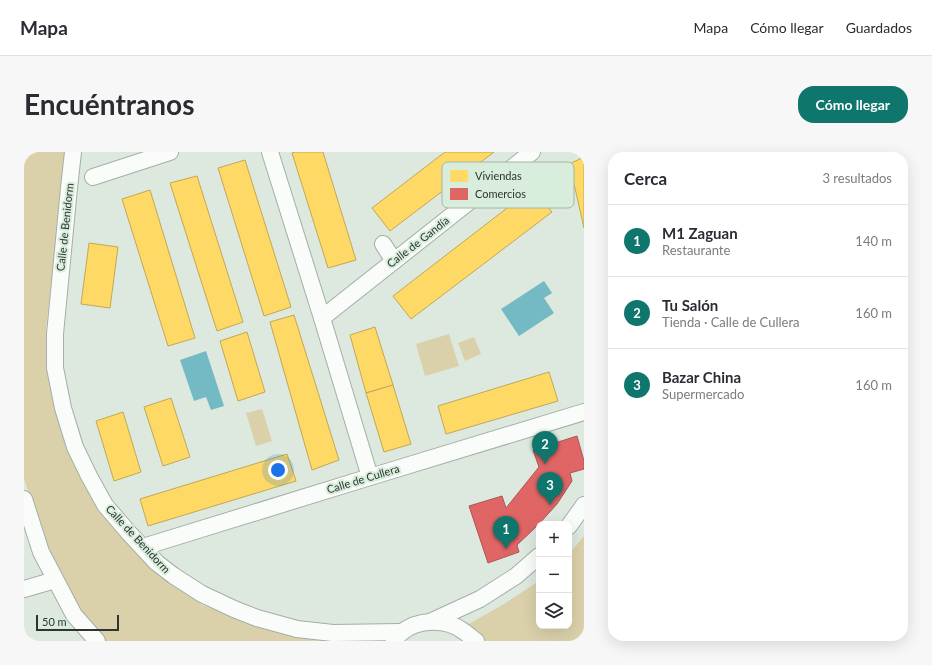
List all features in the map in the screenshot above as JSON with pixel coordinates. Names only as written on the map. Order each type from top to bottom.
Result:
[{"type":"street","name":"Calle de Benidorm","points":[[73,152],[55,334],[54,368],[63,408],[75,447],[105,505],[157,563],[196,591],[234,609],[257,618],[297,629],[397,637]]},
{"type":"street","points":[[93,177],[170,152]]},
{"type":"street","points":[[270,152],[370,477]]},
{"type":"street","name":"Calle de Gandía","points":[[519,162],[532,152]]},
{"type":"street","name":"Calle de Gandía","points":[[322,318],[461,208]]},
{"type":"street","points":[[383,244],[394,261]]},
{"type":"street","name":"Calle de Cullera","points":[[143,547],[584,412]]},
{"type":"street","points":[[24,499],[41,552],[74,615],[97,641]]},
{"type":"street","points":[[572,522],[584,505]]},
{"type":"street","points":[[397,637],[415,625],[430,622],[480,599],[516,576],[538,557]]},
{"type":"street","points":[[24,589],[56,580]]},
{"type":"street","points":[[430,622],[447,623],[463,630],[476,641]]},
{"type":"shaded area","points":[[24,152],[66,152],[46,328],[50,371],[67,449],[98,505],[141,556],[202,605],[258,626],[388,637],[385,641],[104,641],[81,611],[64,583],[46,545],[24,479]]},
{"type":"shaded area","points":[[449,334],[459,366],[425,376],[416,344]]},
{"type":"shaded area","points":[[474,337],[481,354],[465,361],[458,343]]},
{"type":"shaded area","points":[[262,409],[272,441],[256,446],[246,413]]},
{"type":"shaded area","points":[[584,536],[584,631],[575,641],[483,641],[467,625],[504,604],[536,583],[536,629],[572,629],[572,550]]},
{"type":"water","points":[[544,281],[552,293],[544,298],[554,313],[519,336],[501,309]]},
{"type":"water","points":[[206,351],[224,406],[211,410],[206,397],[194,401],[180,360]]},
{"type":"building: Viviendas","points":[[323,152],[356,260],[328,268],[292,153]]},
{"type":"building: Viviendas","points":[[445,152],[494,152],[481,162],[442,162],[442,192],[390,231],[372,208]]},
{"type":"building: Viviendas","points":[[584,157],[584,228],[574,185],[573,162]]},
{"type":"building: Viviendas","points":[[245,160],[291,307],[264,316],[218,168]]},
{"type":"building: Viviendas","points":[[197,176],[243,322],[217,331],[170,183]]},
{"type":"building: Viviendas","points":[[150,190],[195,338],[168,346],[122,199]]},
{"type":"building: Viviendas","points":[[507,208],[549,208],[552,212],[411,319],[393,296]]},
{"type":"building: Viviendas","points":[[89,243],[118,247],[110,308],[81,304]]},
{"type":"building: Viviendas","points":[[294,315],[339,460],[312,470],[270,322]]},
{"type":"building: Viviendas","points":[[375,327],[393,385],[366,393],[350,335]]},
{"type":"building: Viviendas","points":[[247,332],[265,392],[238,401],[220,341]]},
{"type":"building: Viviendas","points":[[549,372],[558,401],[446,434],[438,406]]},
{"type":"building: Viviendas","points":[[393,385],[411,444],[384,452],[366,393]]},
{"type":"building: Viviendas","points":[[171,398],[190,457],[163,466],[144,407]]},
{"type":"building: Viviendas","points":[[123,412],[141,472],[114,481],[96,421]]},
{"type":"building: Viviendas","points":[[287,454],[296,481],[148,526],[140,499]]},
{"type":"building: Comercios","points":[[577,436],[584,461],[584,469],[570,473],[572,481],[557,504],[542,521],[536,521],[536,527],[517,545],[519,552],[488,563],[469,506],[502,496],[506,508],[539,467],[533,450]]},
{"type":"place","name":"Tu Salón","points":[[545,464]]},
{"type":"place","name":"Bazar China","points":[[550,505]]},
{"type":"place","name":"M1 Zaguan","points":[[506,549]]}]
